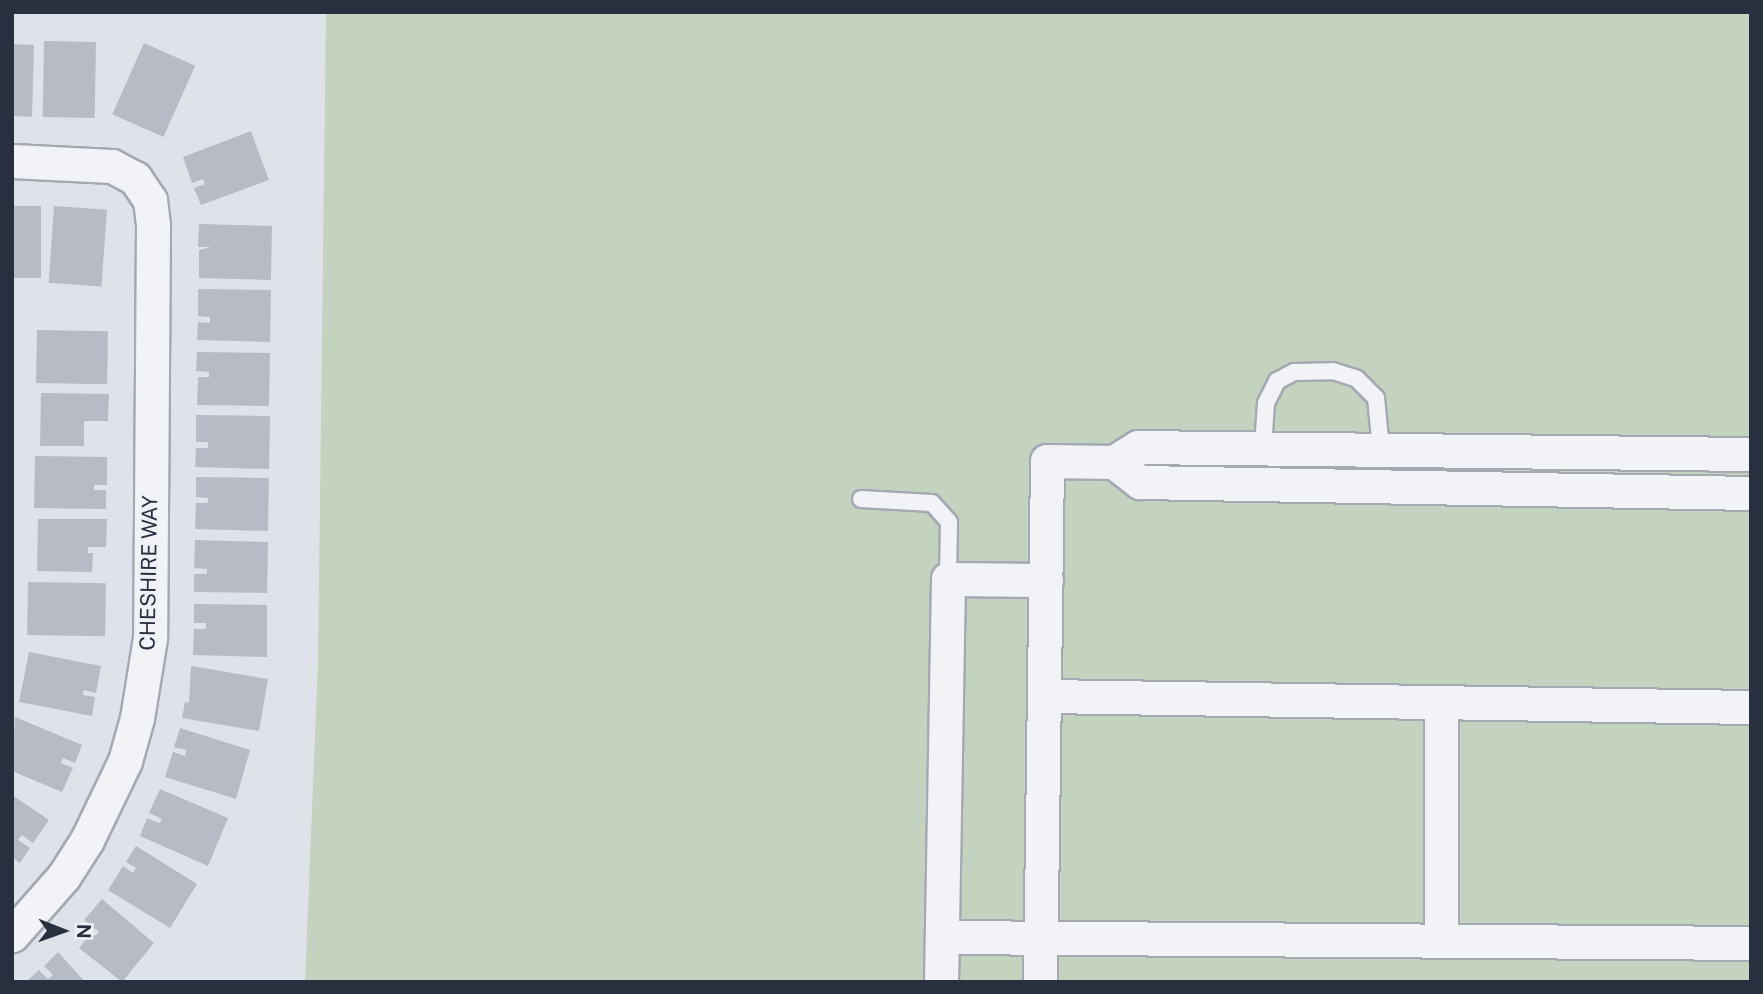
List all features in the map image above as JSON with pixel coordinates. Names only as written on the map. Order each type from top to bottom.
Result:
[{"type":"street","name":"CHESHIRE WAY","points":[[12,161],[86,162],[112,166],[135,178],[149,200],[153,226],[150,638],[145,678],[125,761],[107,801],[64,876],[12,935]]},
{"type":"street","points":[[1114,463],[1138,447],[1751,454]]},
{"type":"street","points":[[1337,449],[1338,486]]},
{"type":"street","points":[[1040,982],[1047,461],[1114,463],[1140,482],[1751,493]]},
{"type":"street","points":[[941,982],[948,579],[1046,580]]},
{"type":"street","points":[[1044,696],[1751,707]]},
{"type":"street","points":[[1441,702],[1441,940]]},
{"type":"street","points":[[942,937],[1751,943]]},
{"type":"lane","points":[[1263,448],[1266,403],[1277,382],[1294,372],[1333,371],[1357,379],[1376,398],[1381,449]]},
{"type":"lane","points":[[861,499],[932,503],[949,522],[948,579]]},
{"type":"green space","points":[[326,12],[1751,12],[1751,982],[305,982],[318,662]]},
{"type":"building","points":[[44,41],[96,42],[95,118],[43,117]]},
{"type":"building","points":[[144,43],[195,66],[163,137],[112,114]]},
{"type":"building","points":[[12,44],[34,45],[32,117],[14,116]]},
{"type":"building","points":[[251,131],[269,180],[201,205],[194,188],[205,184],[203,179],[192,183],[183,157]]},
{"type":"building","points":[[13,206],[41,206],[41,278],[13,278]]},
{"type":"building","points":[[54,206],[107,210],[101,287],[49,283]]},
{"type":"building","points":[[199,224],[272,226],[271,280],[199,278],[199,250],[211,247],[198,247]]},
{"type":"building","points":[[198,289],[271,290],[270,342],[197,340],[198,322],[210,323],[210,317],[198,316]]},
{"type":"building","points":[[37,330],[108,331],[107,384],[36,383]]},
{"type":"building","points":[[197,352],[270,353],[269,406],[197,405],[198,377],[209,377],[209,372],[196,371]]},
{"type":"building","points":[[41,393],[109,394],[108,421],[84,421],[84,446],[40,446]]},
{"type":"building","points":[[196,415],[270,416],[269,469],[195,467],[196,448],[208,448],[208,442],[196,442]]},
{"type":"building","points":[[35,456],[107,457],[107,485],[94,485],[94,490],[106,490],[106,509],[34,508]]},
{"type":"building","points":[[196,477],[269,478],[268,531],[195,529],[196,503],[208,503],[208,498],[196,497]]},
{"type":"building","points":[[38,519],[107,519],[106,547],[88,547],[88,553],[93,553],[92,572],[37,571]]},
{"type":"building","points":[[195,540],[268,542],[267,593],[194,592],[194,574],[207,574],[207,569],[194,568]]},
{"type":"building","points":[[28,582],[106,583],[105,636],[27,635]]},
{"type":"building","points":[[194,604],[267,605],[267,657],[193,655],[194,629],[206,629],[206,623],[194,623]]},
{"type":"building","points":[[29,652],[101,666],[96,693],[84,690],[83,695],[95,697],[92,716],[19,702]]},
{"type":"building","points":[[191,666],[268,679],[259,731],[182,718],[185,702],[189,703]]},
{"type":"building","points":[[15,717],[82,745],[75,763],[63,758],[61,763],[73,768],[62,792],[12,771]]},
{"type":"building","points":[[180,728],[250,750],[236,799],[165,777],[173,752],[185,756],[186,750],[174,747]]},
{"type":"building","points":[[160,789],[228,818],[208,866],[140,836],[147,818],[159,823],[162,819],[149,813]]},
{"type":"building","points":[[12,795],[49,820],[33,843],[22,835],[18,840],[30,848],[20,863],[12,857]]},
{"type":"building","points":[[136,846],[197,884],[170,928],[108,890],[123,866],[133,873],[136,868],[126,862]]},
{"type":"building","points":[[102,899],[154,943],[122,982],[79,948],[91,933],[95,936],[99,932],[84,920]]},
{"type":"building","points":[[58,952],[85,982],[26,982],[39,970],[48,979],[53,975],[44,966]]}]
